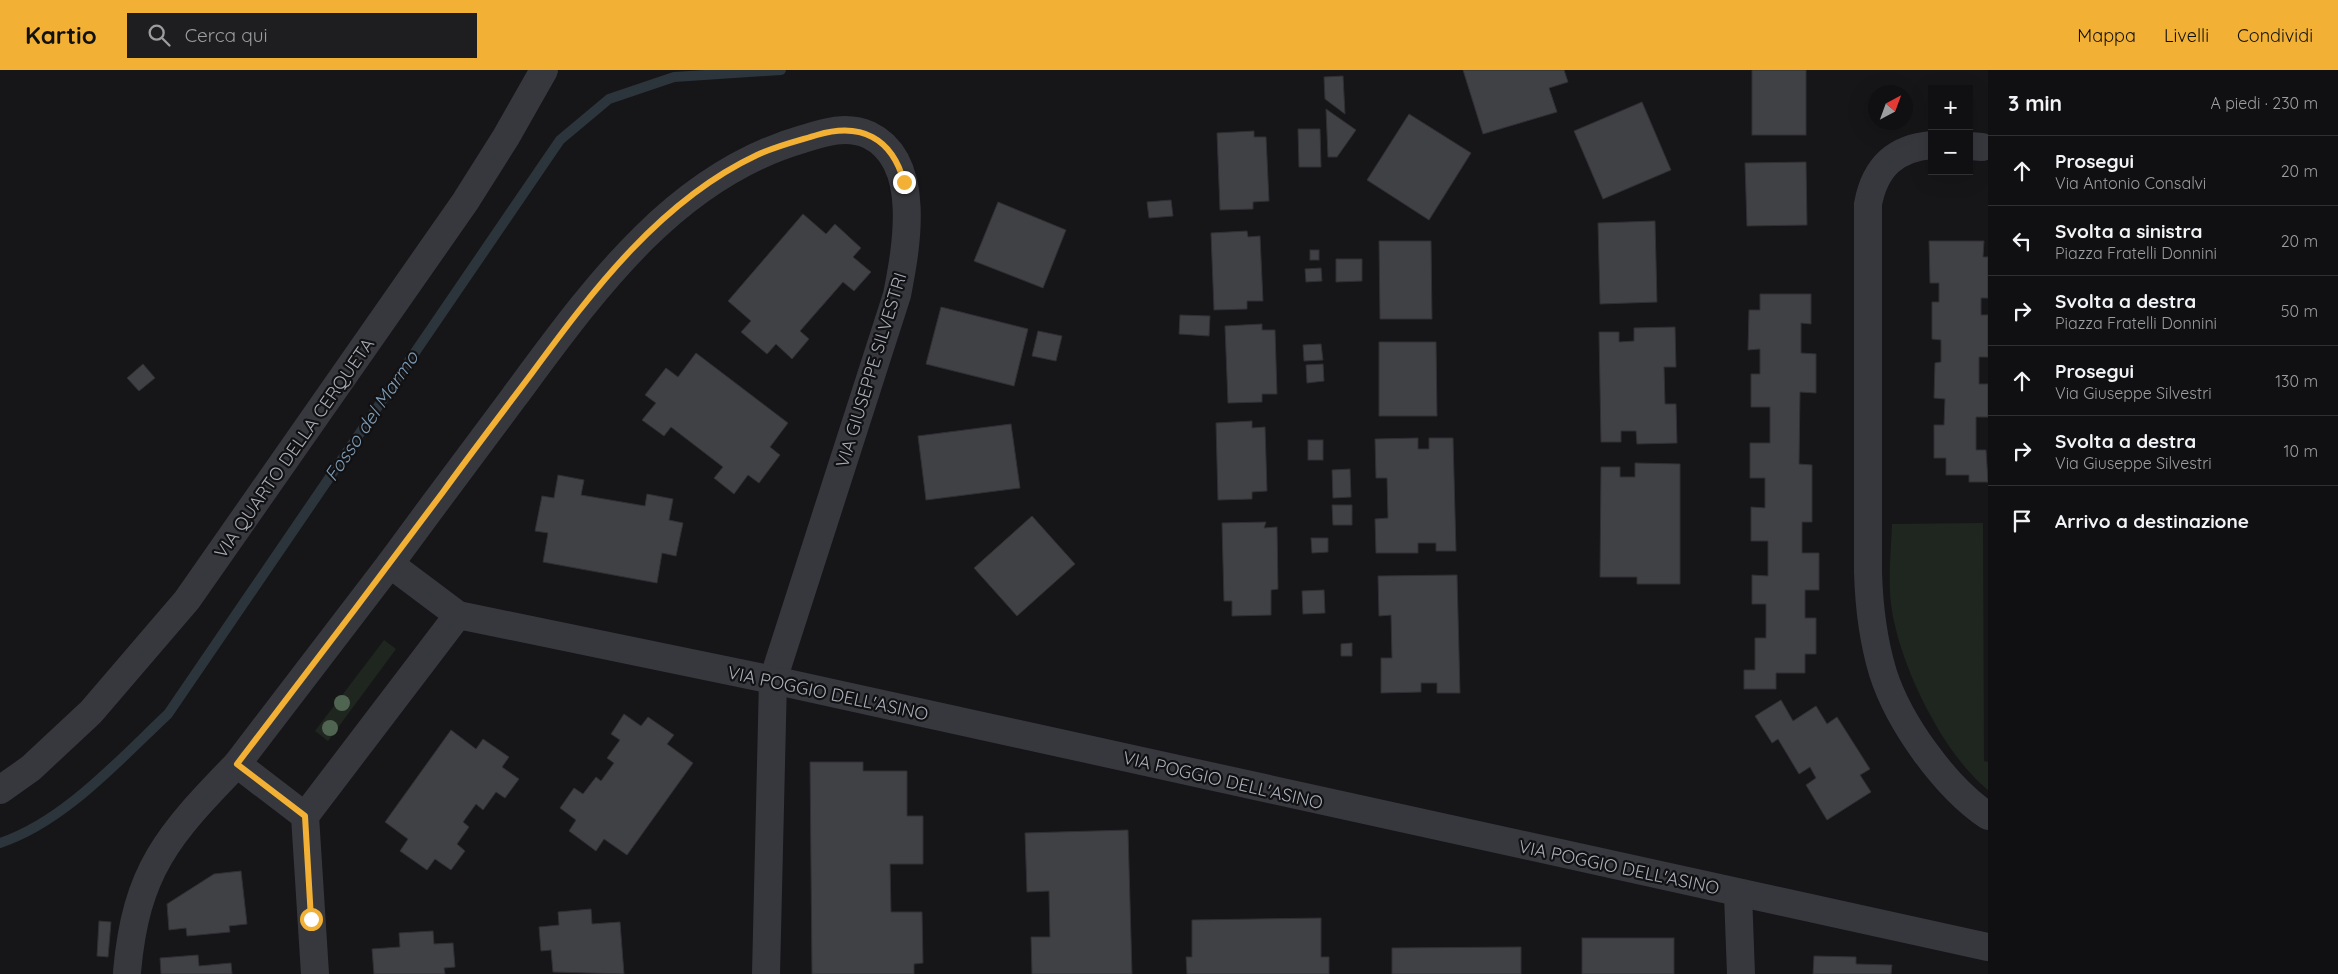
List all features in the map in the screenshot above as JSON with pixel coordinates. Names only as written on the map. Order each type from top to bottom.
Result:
[{"type":"street","name":"VIA QUARTO DELLA CERQUETA","points":[[0,790],[31,768],[91,712],[187,600],[465,202],[506,138],[544,70]]},
{"type":"street","name":"VIA GIUSEPPE SILVESTRI","points":[[127,972],[138,903],[155,862],[182,822],[237,764],[588,300],[654,227],[715,178],[756,155],[776,147],[831,131],[846,129],[863,133],[886,148],[900,168],[906,198],[904,262],[885,337],[773,680],[766,974]]},
{"type":"street","points":[[1928,146],[1911,148],[1890,160],[1875,181],[1868,204],[1869,610],[1884,675],[1909,724],[1948,781],[1988,816]]},
{"type":"street","points":[[315,974],[305,816],[458,616],[390,564]]},
{"type":"street","name":"VIA POGGIO DELL'ASINO","points":[[458,616],[773,680],[1738,894],[1988,947]]},
{"type":"street","points":[[237,764],[305,816]]},
{"type":"street","points":[[1738,894],[1741,974]]},
{"type":"shaded area","points":[[1983,523],[1984,761],[1988,762],[1988,790],[1971,774],[1954,753],[1925,705],[1913,679],[1895,627],[1890,584],[1892,524]]},
{"type":"shaded area","points":[[384,640],[396,649],[328,741],[315,731]]},
{"type":"building","points":[[1463,70],[1564,70],[1568,82],[1549,88],[1557,112],[1483,134]]},
{"type":"building","points":[[1752,70],[1806,70],[1806,135],[1752,135]]},
{"type":"building","points":[[1343,76],[1345,114],[1325,99],[1324,77]]},
{"type":"building","points":[[1642,102],[1671,170],[1603,199],[1574,131]]},
{"type":"building","points":[[1326,109],[1356,130],[1337,157],[1328,157]]},
{"type":"building","points":[[1409,114],[1471,153],[1429,220],[1367,180]]},
{"type":"building","points":[[1298,129],[1320,129],[1321,167],[1299,167]]},
{"type":"building","points":[[1254,131],[1254,137],[1266,137],[1269,201],[1253,202],[1253,209],[1220,210],[1217,133]]},
{"type":"building","points":[[1806,162],[1807,225],[1747,226],[1745,163]]},
{"type":"building","points":[[1171,200],[1173,216],[1149,218],[1147,202]]},
{"type":"building","points":[[998,202],[1066,230],[1043,288],[974,261]]},
{"type":"building","points":[[803,214],[826,234],[835,224],[861,248],[853,257],[871,272],[854,291],[843,282],[800,331],[809,339],[792,359],[776,344],[767,354],[741,332],[751,321],[728,301]]},
{"type":"building","points":[[1655,221],[1657,302],[1600,304],[1598,223]]},
{"type":"building","points":[[1247,231],[1248,237],[1260,236],[1263,301],[1247,301],[1247,309],[1214,310],[1211,233]]},
{"type":"building","points":[[1379,241],[1431,241],[1432,319],[1380,319]]},
{"type":"building","points":[[1929,241],[1984,241],[1983,257],[1988,257],[1988,298],[1981,298],[1981,315],[1988,315],[1988,357],[1979,357],[1979,384],[1988,384],[1988,417],[1976,417],[1976,450],[1986,450],[1988,482],[1969,482],[1969,475],[1946,475],[1946,458],[1934,458],[1934,425],[1944,425],[1945,399],[1934,398],[1935,363],[1941,362],[1941,340],[1932,339],[1932,302],[1939,302],[1939,283],[1930,283]]},
{"type":"building","points":[[1310,250],[1319,250],[1319,260],[1310,260]]},
{"type":"building","points":[[1336,259],[1362,259],[1362,281],[1336,282]]},
{"type":"building","points":[[1321,268],[1322,281],[1306,282],[1305,269]]},
{"type":"building","points":[[1760,294],[1811,294],[1811,324],[1801,323],[1801,353],[1816,354],[1816,393],[1800,392],[1799,464],[1812,465],[1812,522],[1802,522],[1802,553],[1819,553],[1819,590],[1805,590],[1805,618],[1816,618],[1816,654],[1805,654],[1805,673],[1776,673],[1776,689],[1744,689],[1744,670],[1755,670],[1755,638],[1766,638],[1766,604],[1752,604],[1752,575],[1768,576],[1768,541],[1751,541],[1751,507],[1765,508],[1765,478],[1750,478],[1750,443],[1770,443],[1770,407],[1751,407],[1751,374],[1760,374],[1760,349],[1748,350],[1749,310],[1760,310]]},
{"type":"building","points":[[941,307],[1028,329],[1014,386],[926,364]]},
{"type":"building","points":[[1180,315],[1210,316],[1209,336],[1179,334]]},
{"type":"building","points":[[1262,324],[1262,330],[1275,330],[1277,394],[1262,394],[1262,402],[1228,403],[1225,326]]},
{"type":"building","points":[[1675,327],[1676,367],[1664,367],[1665,404],[1676,404],[1677,443],[1637,444],[1636,431],[1621,431],[1621,442],[1601,442],[1599,332],[1619,332],[1619,342],[1634,341],[1634,328]]},
{"type":"building","points":[[1038,331],[1062,336],[1056,361],[1032,356]]},
{"type":"building","points":[[1379,342],[1436,342],[1437,416],[1379,416]]},
{"type":"building","points":[[1321,344],[1323,360],[1304,361],[1303,345]]},
{"type":"building","points":[[696,353],[788,423],[770,447],[780,455],[759,483],[748,475],[734,494],[714,478],[723,467],[671,427],[664,436],[642,420],[656,403],[645,395],[666,368],[678,377]]},
{"type":"building","points":[[143,364],[155,378],[139,391],[127,378]]},
{"type":"building","points":[[1323,364],[1324,381],[1307,383],[1306,365]]},
{"type":"building","points":[[1252,421],[1252,428],[1265,427],[1267,491],[1252,492],[1252,499],[1218,500],[1216,423]]},
{"type":"building","points":[[1011,424],[1020,488],[926,500],[918,436]]},
{"type":"building","points":[[1418,438],[1418,449],[1429,449],[1429,438],[1453,438],[1456,551],[1436,551],[1436,543],[1418,543],[1418,553],[1376,553],[1375,519],[1388,518],[1387,478],[1376,478],[1375,439]]},
{"type":"building","points":[[1308,440],[1323,440],[1323,460],[1308,460]]},
{"type":"building","points":[[1635,463],[1680,464],[1680,584],[1637,584],[1637,577],[1600,577],[1601,467],[1620,467],[1620,477],[1635,477]]},
{"type":"building","points":[[1350,469],[1351,497],[1333,498],[1332,470]]},
{"type":"building","points":[[558,475],[584,480],[581,495],[645,506],[647,494],[673,499],[669,520],[683,523],[676,556],[662,553],[657,583],[543,562],[548,533],[535,531],[542,496],[554,498]]},
{"type":"building","points":[[1332,505],[1352,505],[1352,525],[1333,525]]},
{"type":"building","points":[[1032,516],[1075,564],[1017,616],[974,568]]},
{"type":"building","points":[[1266,522],[1264,528],[1277,527],[1278,589],[1271,590],[1271,615],[1232,616],[1232,601],[1224,601],[1222,523]]},
{"type":"building","points":[[1311,538],[1328,538],[1328,552],[1312,553]]},
{"type":"building","points":[[1457,575],[1460,693],[1437,693],[1437,683],[1421,683],[1421,692],[1381,693],[1381,658],[1392,658],[1391,615],[1379,616],[1378,576]]},
{"type":"building","points":[[1324,590],[1325,613],[1303,614],[1302,591]]},
{"type":"building","points":[[1352,643],[1352,656],[1341,656],[1341,644]]},
{"type":"building","points":[[1781,700],[1793,721],[1816,706],[1827,724],[1837,717],[1870,769],[1860,775],[1871,792],[1827,820],[1806,785],[1816,778],[1810,767],[1799,774],[1778,739],[1772,743],[1755,716]]},
{"type":"building","points":[[624,714],[641,726],[648,717],[674,735],[667,744],[693,763],[627,855],[604,839],[596,851],[569,831],[576,820],[560,808],[574,788],[583,794],[596,777],[601,781],[614,763],[607,758],[620,740],[611,734]]},
{"type":"building","points":[[451,730],[476,749],[483,739],[509,757],[502,767],[519,779],[505,798],[496,792],[483,810],[476,804],[463,822],[469,827],[457,844],[465,851],[451,870],[435,859],[427,870],[400,851],[408,839],[385,822]]},
{"type":"building","points":[[810,762],[863,762],[863,771],[907,771],[907,816],[923,816],[923,864],[890,864],[891,912],[922,912],[923,963],[914,964],[914,974],[812,974]]},
{"type":"building","points":[[1128,830],[1132,974],[1032,974],[1031,937],[1050,937],[1049,891],[1027,892],[1025,833]]},
{"type":"building","points":[[241,871],[247,924],[229,926],[230,932],[187,936],[186,928],[169,930],[167,904],[214,874]]},
{"type":"building","points":[[591,909],[592,924],[620,922],[624,974],[553,972],[551,950],[541,951],[539,927],[559,925],[558,912]]},
{"type":"building","points":[[1321,918],[1321,957],[1329,957],[1329,974],[1187,974],[1186,957],[1192,957],[1192,920]]},
{"type":"building","points":[[99,921],[111,922],[108,957],[97,956]]},
{"type":"building","points":[[433,931],[434,944],[453,943],[455,967],[444,968],[445,974],[374,974],[372,949],[400,947],[399,933]]},
{"type":"building","points":[[1582,938],[1674,938],[1674,974],[1582,974]]},
{"type":"building","points":[[1521,947],[1521,974],[1392,974],[1392,948]]},
{"type":"building","points":[[198,955],[199,966],[231,963],[232,974],[161,974],[160,958]]},
{"type":"building","points":[[1814,956],[1856,957],[1856,964],[1892,965],[1891,974],[1813,974]]},
{"type":"waterway","name":"Fosso del Marmo","points":[[0,843],[24,833],[69,805],[111,769],[168,714],[560,140],[609,99],[674,77],[781,70]]},
{"type":"route","points":[[311,919],[305,816],[237,764],[588,300],[654,227],[672,211],[715,178],[756,155],[776,147],[831,131],[846,129],[863,133],[874,138],[886,148],[900,168],[904,182]]}]
